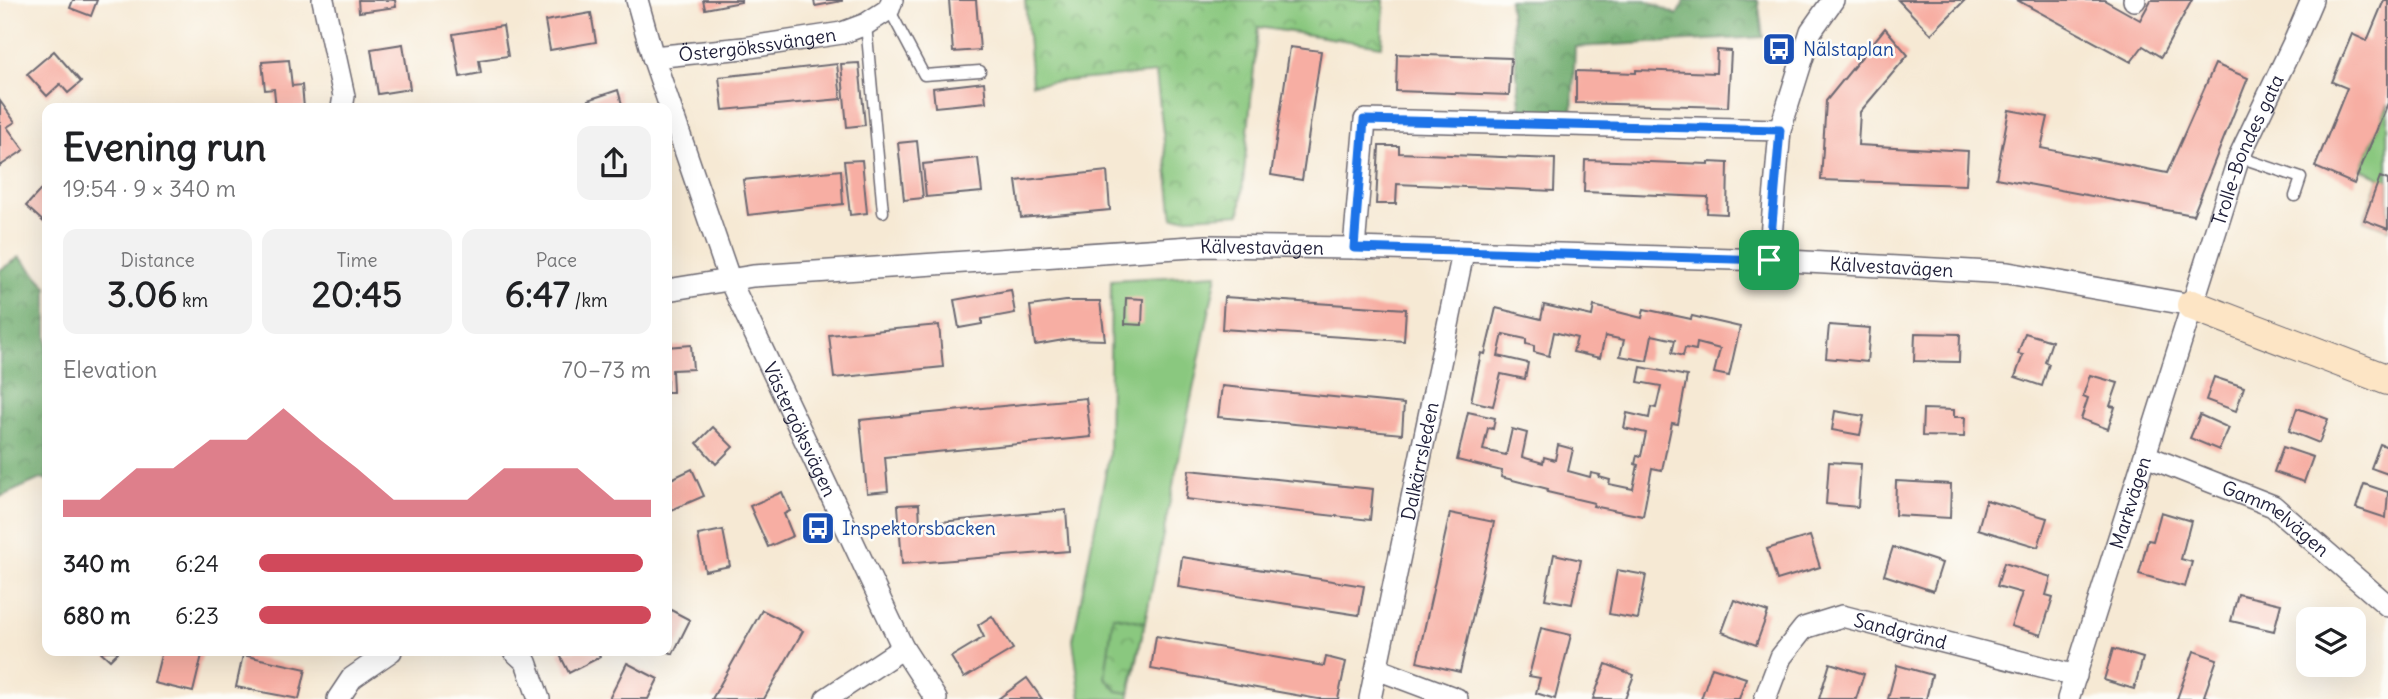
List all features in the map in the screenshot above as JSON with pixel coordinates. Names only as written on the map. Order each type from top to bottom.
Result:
[{"type":"street","points":[[323,0],[344,96],[343,103]]},
{"type":"street","name":"Västergöksvägen","points":[[637,0],[669,103]]},
{"type":"street","points":[[1769,260],[1780,130],[1811,30],[1833,0]]},
{"type":"street","name":"Trolle-Bondes gata","points":[[2192,306],[2239,157],[2312,0]]},
{"type":"street","name":"Östergökssvängen","points":[[653,57],[744,48],[842,33],[866,24],[890,4]]},
{"type":"street","name":"Västergöksvägen","points":[[672,112],[730,281],[902,648]]},
{"type":"street","points":[[1354,248],[1364,120],[1780,130]]},
{"type":"street","name":"Kälvestavägen","points":[[672,289],[753,276],[1207,246],[1769,260],[2008,273],[2192,306]]},
{"type":"street","name":"Dalkärrsleden","points":[[1370,699],[1463,253]]},
{"type":"street","points":[[2192,306],[2388,380]]},
{"type":"street","name":"Markvägen","points":[[2068,699],[2192,306]]},
{"type":"street","name":"Gammelvägen","points":[[2146,456],[2273,506],[2388,606]]},
{"type":"street","name":"Sandgränd","points":[[1765,699],[1781,657],[1804,628],[1842,616],[2076,676]]},
{"type":"street","points":[[826,699],[902,648],[936,699]]},
{"type":"street","points":[[338,699],[352,678],[384,656]]},
{"type":"street","points":[[519,656],[526,662],[539,699]]},
{"type":"street","points":[[1377,668],[1457,699]]},
{"type":"lane","points":[[890,4],[924,75],[979,71]]},
{"type":"lane","points":[[866,24],[883,212]]},
{"type":"lane","points":[[2239,157],[2301,178],[2295,196]]},
{"type":"green space","points":[[1025,0],[1384,0],[1382,46],[1258,27],[1240,214],[1173,218],[1156,73],[1032,84]]},
{"type":"green space","points":[[1509,0],[1646,0],[1677,15],[1685,0],[1758,0],[1763,37],[1575,47],[1572,116],[1521,113]]},
{"type":"green space","points":[[2388,103],[2388,229],[2364,220],[2380,177],[2361,169]]},
{"type":"green space","points":[[20,257],[42,281],[42,479],[0,497],[0,270]]},
{"type":"green space","points":[[1217,274],[1129,699],[1081,699],[1073,640],[1109,455],[1111,280]]},
{"type":"green space","points":[[1113,616],[1145,622],[1129,693],[1117,691],[1105,677]]},
{"type":"building","points":[[73,0],[97,0],[91,16],[70,8]]},
{"type":"building","points":[[358,0],[395,0],[396,7],[359,12]]},
{"type":"building","points":[[703,0],[741,0],[741,2],[705,9]]},
{"type":"building","points":[[814,0],[842,0],[842,1],[815,6]]},
{"type":"building","points":[[949,0],[976,0],[980,50],[953,52]]},
{"type":"building","points":[[1898,0],[1965,0],[1931,34]]},
{"type":"building","points":[[2017,0],[2104,0],[2140,20],[2151,0],[2192,0],[2161,57],[2143,46],[2131,62]]},
{"type":"building","points":[[2384,0],[2388,0],[2388,103],[2354,184],[2315,167],[2347,88],[2332,82],[2352,34],[2367,41]]},
{"type":"building","points":[[591,13],[596,42],[550,50],[545,21]]},
{"type":"building","points":[[503,26],[508,56],[479,60],[481,73],[460,77],[453,34]]},
{"type":"building","points":[[1885,28],[1908,55],[1860,112],[1858,145],[1968,151],[1966,185],[1821,180],[1826,101]]},
{"type":"building","points":[[403,44],[410,89],[378,94],[371,49]]},
{"type":"building","points":[[1290,47],[1321,51],[1302,180],[1271,175]]},
{"type":"building","points":[[1717,50],[1731,51],[1728,107],[1576,103],[1576,71],[1716,73]]},
{"type":"building","points":[[54,51],[81,82],[68,93],[60,84],[47,96],[27,74]]},
{"type":"building","points":[[1397,54],[1511,58],[1509,95],[1396,91]]},
{"type":"building","points":[[289,60],[292,86],[302,85],[304,103],[275,103],[274,89],[265,90],[262,62]]},
{"type":"building","points":[[859,63],[865,125],[847,127],[841,64]]},
{"type":"building","points":[[837,64],[841,99],[723,110],[719,77]]},
{"type":"building","points":[[2215,64],[2248,78],[2193,215],[1996,178],[2009,110],[2048,117],[2041,148],[2167,173]]},
{"type":"building","points":[[984,82],[986,102],[935,107],[933,88]]},
{"type":"building","points":[[618,90],[622,103],[589,103],[588,100]]},
{"type":"building","points":[[0,101],[15,122],[7,127],[24,150],[0,166]]},
{"type":"building","points":[[917,141],[923,198],[904,200],[898,143]]},
{"type":"building","points":[[1379,146],[1399,146],[1399,153],[1555,159],[1554,191],[1397,184],[1396,204],[1376,204]]},
{"type":"building","points":[[978,158],[982,192],[926,197],[923,164]]},
{"type":"building","points":[[862,160],[867,213],[850,215],[844,161]]},
{"type":"building","points":[[1585,160],[1728,163],[1727,214],[1707,213],[1708,197],[1584,192]]},
{"type":"building","points":[[841,170],[843,204],[748,215],[743,180]]},
{"type":"building","points":[[1107,171],[1110,210],[1021,218],[1016,181]]},
{"type":"building","points":[[2380,177],[2388,180],[2388,229],[2364,220]]},
{"type":"building","points":[[42,188],[42,220],[26,206]]},
{"type":"building","points":[[1011,290],[1015,313],[982,319],[982,324],[959,328],[954,300]]},
{"type":"building","points":[[1224,297],[1406,309],[1404,341],[1222,329]]},
{"type":"building","points":[[1126,298],[1143,299],[1142,325],[1125,324]]},
{"type":"building","points":[[1066,301],[1100,301],[1105,340],[1069,339],[1035,345],[1030,306]]},
{"type":"building","points":[[1544,305],[1592,316],[1594,306],[1642,318],[1644,309],[1740,327],[1729,376],[1714,373],[1720,349],[1697,343],[1696,350],[1685,348],[1683,356],[1672,353],[1675,340],[1652,335],[1647,361],[1620,356],[1624,340],[1605,336],[1600,358],[1573,352],[1577,338],[1554,332],[1549,356],[1534,352],[1534,346],[1526,344],[1526,339],[1503,334],[1498,356],[1528,363],[1525,379],[1501,374],[1493,406],[1471,401],[1481,353],[1485,354],[1496,308],[1541,319]]},
{"type":"building","points":[[939,325],[943,367],[834,378],[829,335]]},
{"type":"building","points":[[1829,325],[1870,328],[1867,362],[1826,358]]},
{"type":"building","points":[[1915,333],[1960,334],[1959,362],[1914,361]]},
{"type":"building","points":[[2025,333],[2052,341],[2045,362],[2049,364],[2042,386],[2015,377],[2023,355],[2018,354]]},
{"type":"building","points":[[691,345],[693,369],[672,370],[672,347]]},
{"type":"building","points":[[1641,367],[1687,376],[1678,424],[1672,423],[1662,470],[1652,468],[1643,516],[1593,506],[1594,503],[1501,477],[1502,471],[1457,460],[1468,412],[1495,418],[1493,429],[1488,428],[1483,450],[1506,455],[1512,429],[1527,433],[1522,457],[1543,463],[1544,457],[1555,460],[1558,445],[1573,449],[1568,471],[1590,477],[1591,473],[1600,475],[1599,477],[1610,480],[1609,484],[1633,489],[1638,465],[1635,464],[1637,455],[1641,456],[1646,433],[1624,428],[1627,413],[1649,418],[1651,407],[1656,408],[1661,386],[1638,382]]},
{"type":"building","points":[[2090,375],[2118,383],[2110,406],[2115,407],[2108,429],[2081,419],[2088,398],[2083,396]]},
{"type":"building","points":[[2214,377],[2244,387],[2236,411],[2206,400]]},
{"type":"building","points":[[1222,386],[1404,404],[1402,434],[1218,417]]},
{"type":"building","points":[[1086,398],[1091,437],[885,457],[888,491],[867,493],[860,420]]},
{"type":"building","points":[[2297,408],[2328,419],[2319,443],[2289,431]]},
{"type":"building","points":[[1923,409],[1954,410],[1954,417],[1965,417],[1964,437],[1922,436]]},
{"type":"building","points":[[1835,411],[1864,416],[1860,435],[1832,430]]},
{"type":"building","points":[[2200,415],[2229,428],[2219,450],[2190,438]]},
{"type":"building","points":[[713,427],[733,447],[716,464],[697,443]]},
{"type":"building","points":[[2380,444],[2388,447],[2388,474],[2371,468]]},
{"type":"building","points":[[2283,447],[2313,457],[2304,482],[2274,472]]},
{"type":"building","points":[[1829,462],[1861,464],[1858,507],[1826,504]]},
{"type":"building","points":[[692,469],[704,496],[672,510],[672,479]]},
{"type":"building","points":[[1189,470],[1373,489],[1370,520],[1186,499]]},
{"type":"building","points":[[1896,481],[1951,484],[1950,518],[1895,515]]},
{"type":"building","points":[[2364,484],[2388,492],[2386,518],[2356,508]]},
{"type":"building","points":[[782,492],[790,511],[784,514],[793,536],[768,547],[750,506]]},
{"type":"building","points":[[1986,500],[2047,518],[2038,547],[1978,529]]},
{"type":"building","points":[[919,504],[920,524],[1066,510],[1069,551],[902,564],[898,505]]},
{"type":"building","points":[[2161,512],[2191,521],[2181,559],[2192,562],[2185,587],[2139,574],[2148,540],[2153,541]]},
{"type":"building","points":[[1450,513],[1494,522],[1460,672],[1417,662]]},
{"type":"building","points":[[723,530],[730,566],[705,571],[698,535]]},
{"type":"building","points":[[1810,536],[1820,567],[1777,580],[1767,549]]},
{"type":"building","points":[[1893,547],[1942,563],[1933,591],[1884,575]]},
{"type":"building","points":[[1554,554],[1581,560],[1572,604],[1545,599]]},
{"type":"building","points":[[1182,557],[1364,586],[1359,615],[1178,587]]},
{"type":"building","points":[[2004,563],[2051,577],[2046,595],[2053,597],[2041,635],[2011,626],[2022,593],[1997,586]]},
{"type":"building","points":[[1617,570],[1646,575],[1638,619],[1609,614]]},
{"type":"building","points":[[2238,594],[2281,604],[2274,631],[2231,621]]},
{"type":"building","points":[[1734,600],[1768,612],[1756,645],[1722,632]]},
{"type":"building","points":[[762,610],[803,631],[764,699],[712,699]]},
{"type":"building","points":[[672,611],[690,620],[672,654]]},
{"type":"building","points":[[992,616],[1013,649],[964,678],[951,657],[984,637],[978,625]]},
{"type":"building","points":[[1541,628],[1571,635],[1555,699],[1536,693],[1540,678],[1529,676]]},
{"type":"building","points":[[1156,636],[1324,666],[1326,657],[1346,662],[1338,699],[1318,699],[1151,669]]},
{"type":"building","points":[[2113,649],[2143,658],[2134,689],[2104,680]]},
{"type":"building","points":[[2194,651],[2217,659],[2204,696],[2212,699],[2177,699]]},
{"type":"building","points":[[161,656],[202,656],[193,692],[154,683]]},
{"type":"building","points":[[243,656],[306,669],[299,699],[236,687]]},
{"type":"building","points":[[560,656],[600,656],[600,657],[569,673]]},
{"type":"building","points":[[627,663],[658,679],[648,699],[609,699]]},
{"type":"building","points":[[1830,663],[1864,674],[1856,699],[1819,699]]},
{"type":"building","points":[[1606,664],[1634,675],[1625,699],[1593,699]]},
{"type":"building","points":[[1897,665],[1932,675],[1926,699],[1888,699]]},
{"type":"building","points":[[1712,667],[1746,678],[1739,699],[1701,699]]},
{"type":"building","points":[[1027,678],[1042,699],[998,699]]},
{"type":"place","name":"Nälstaplan","points":[[1779,49]]},
{"type":"place","name":"Inspektorsbacken","points":[[818,528]]},
{"type":"route","points":[[1364,120],[1780,130],[1769,260],[1354,248],[1364,120]]}]
